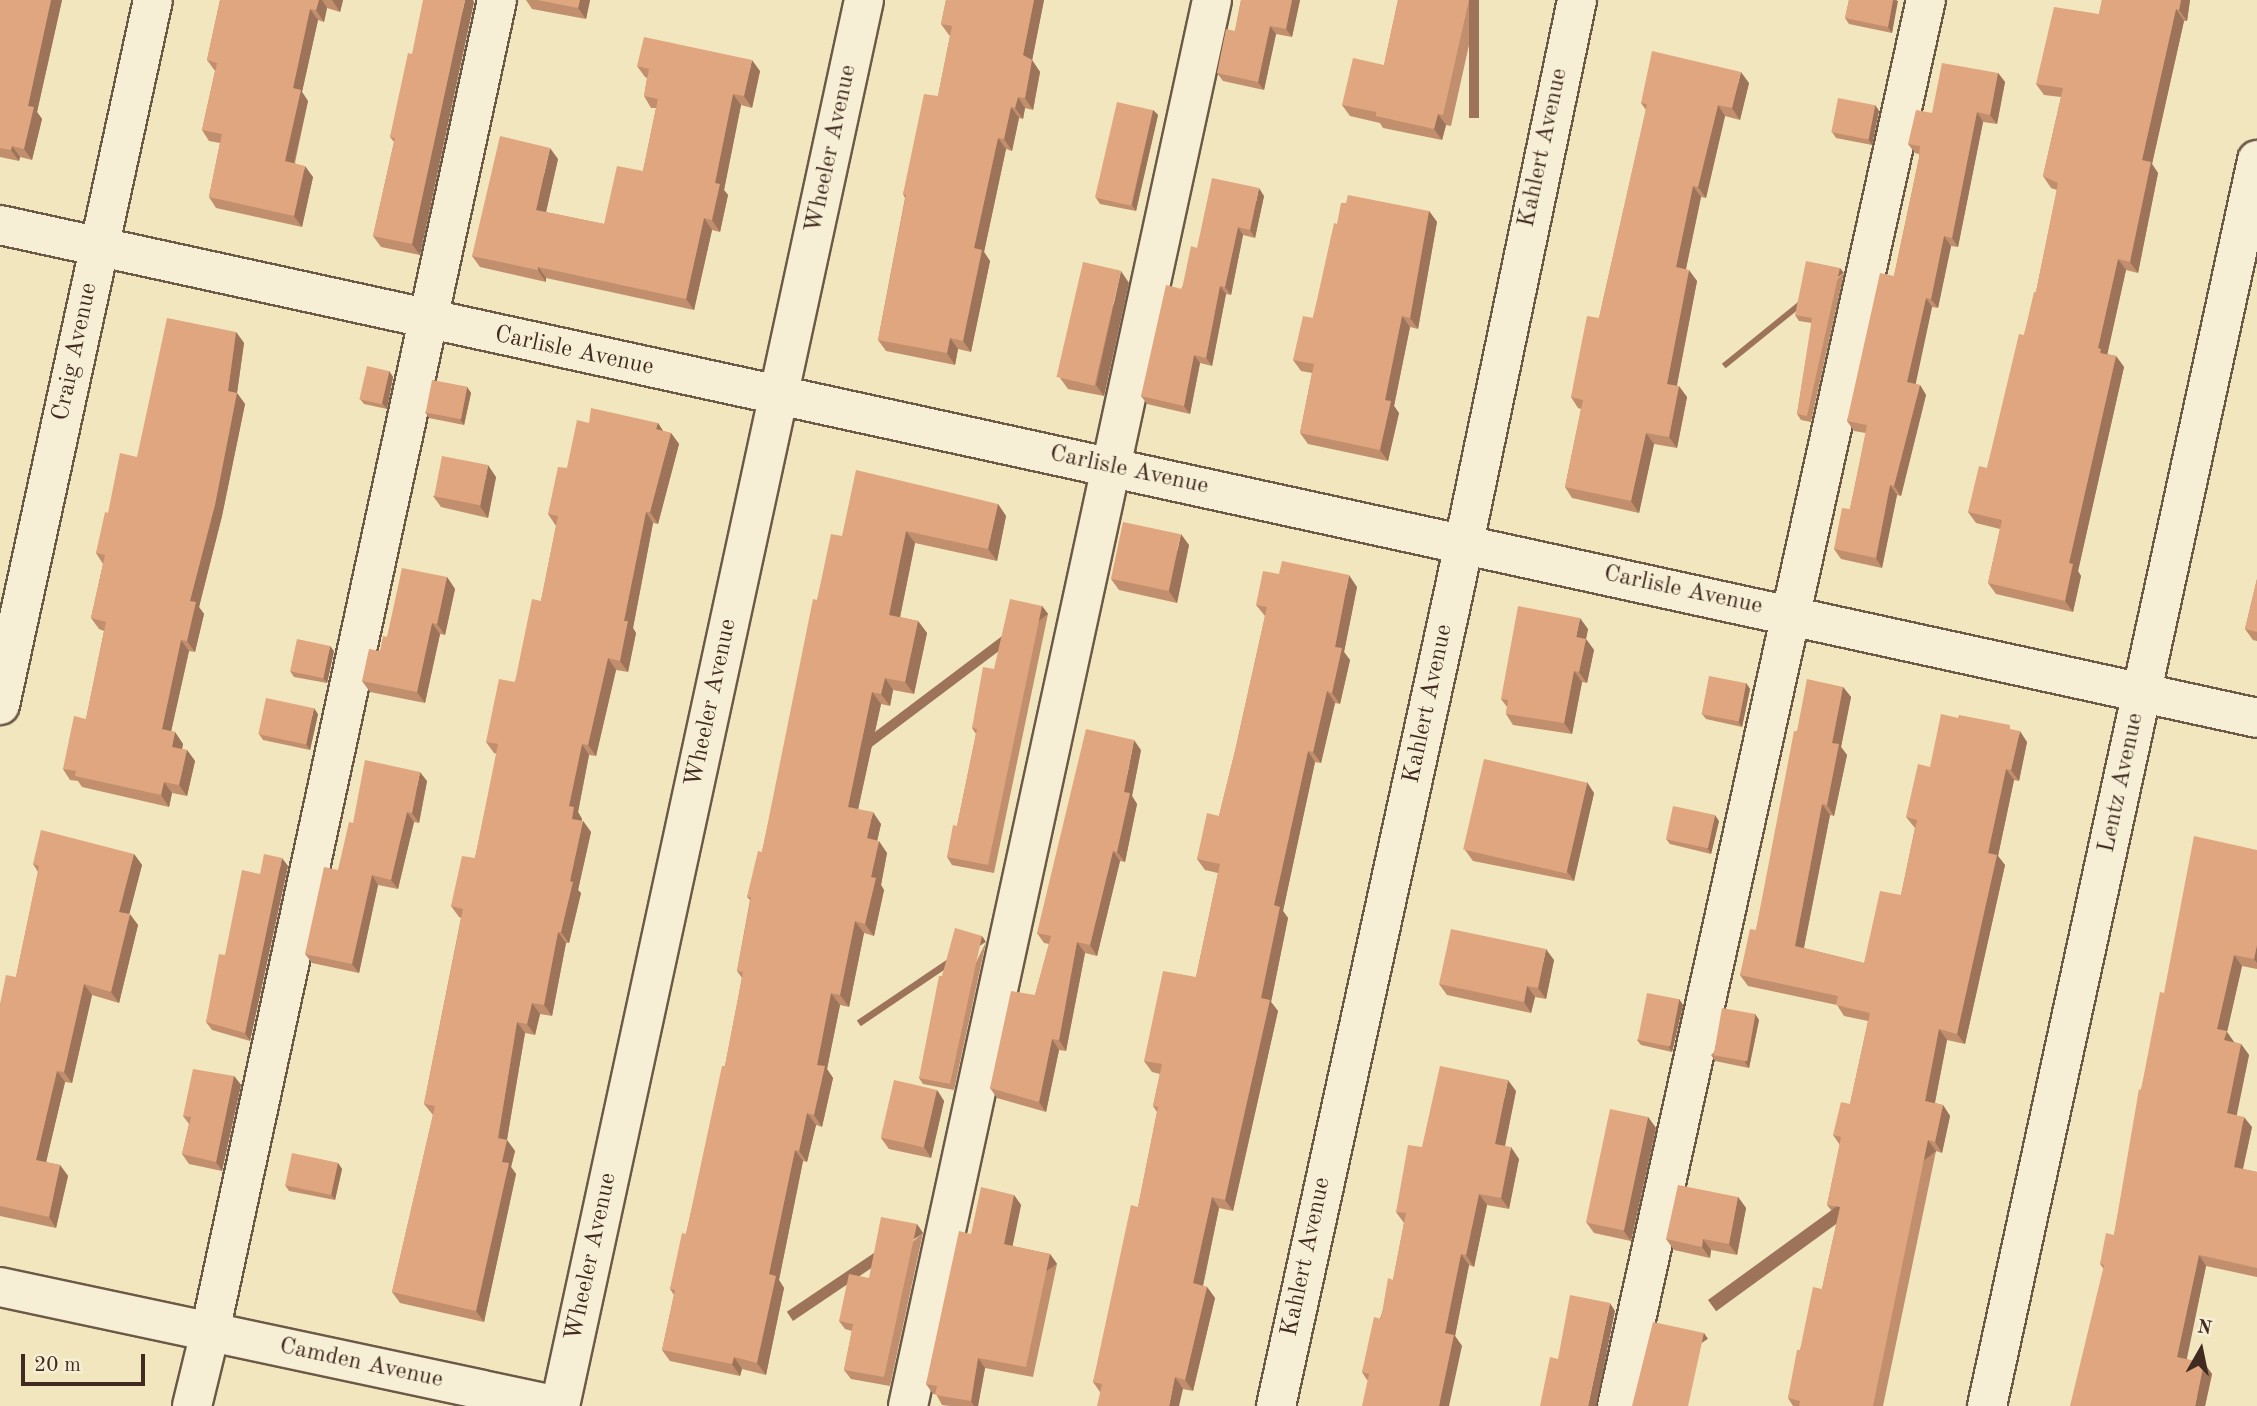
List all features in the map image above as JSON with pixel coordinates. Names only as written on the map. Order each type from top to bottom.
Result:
[{"type":"street","name":"Craig Avenue","points":[[0,705],[153,0]]},
{"type":"street","points":[[192,1406],[211,1332],[497,0]]},
{"type":"street","name":"Wheeler Avenue","points":[[559,1406],[864,0]]},
{"type":"street","points":[[908,1406],[1109,466],[1212,0]]},
{"type":"street","name":"Kahlert Avenue","points":[[1276,1406],[1577,0]]},
{"type":"street","points":[[1617,1406],[1926,0]]},
{"type":"street","name":"Lentz Avenue","points":[[1987,1406],[2257,160]]},
{"type":"street","name":"Carlisle Avenue","points":[[0,225],[778,397],[1791,614],[2257,718]]},
{"type":"street","name":"Camden Avenue","points":[[0,1287],[559,1406]]},
{"type":"building","points":[[0,0],[51,0],[28,106],[34,107],[24,149],[12,146],[11,150],[0,148]]},
{"type":"building","points":[[220,0],[319,0],[316,10],[310,9],[293,88],[301,90],[285,161],[305,166],[294,216],[209,197],[222,134],[202,130],[217,63],[207,60]]},
{"type":"building","points":[[423,0],[465,0],[412,244],[373,236],[395,138],[390,137],[408,53],[412,54]]},
{"type":"building","points":[[537,0],[580,0],[578,8]]},
{"type":"building","points":[[946,0],[1034,0],[1023,55],[1032,60],[1025,98],[1018,97],[1015,108],[1011,107],[1004,139],[998,138],[974,248],[982,250],[963,341],[950,338],[947,353],[878,340],[906,195],[903,194],[924,94],[938,96],[952,26],[941,24]]},
{"type":"building","points":[[1241,0],[1292,0],[1286,29],[1270,26],[1258,82],[1217,73],[1226,29],[1235,31]]},
{"type":"building","points":[[1398,0],[1469,0],[1443,115],[1438,114],[1434,129],[1342,105],[1353,58],[1384,65]]},
{"type":"building","points":[[1849,0],[1893,0],[1888,27],[1845,18]]},
{"type":"building","points":[[2102,0],[2181,0],[2179,10],[2176,9],[2142,160],[2151,162],[2130,262],[2118,259],[2098,348],[2101,349],[2100,353],[2116,356],[2069,563],[2073,564],[2065,601],[1988,583],[2002,520],[1968,512],[1979,466],[1987,468],[2019,334],[2024,335],[2036,292],[2058,183],[2043,176],[2063,88],[2036,84],[2054,7],[2099,14]]},
{"type":"building","points":[[644,37],[752,60],[744,96],[733,94],[715,183],[720,184],[712,220],[704,218],[686,299],[538,267],[538,270],[472,256],[500,136],[550,148],[536,210],[604,224],[617,166],[643,171],[658,99],[644,96],[649,69],[637,66]]},
{"type":"building","points":[[1652,51],[1741,72],[1732,108],[1718,105],[1698,187],[1693,186],[1676,267],[1689,270],[1667,384],[1679,386],[1669,437],[1646,433],[1631,501],[1565,487],[1583,400],[1571,397],[1577,366],[1587,316],[1599,318],[1647,104],[1641,103]]},
{"type":"building","points":[[1942,63],[1998,73],[1990,115],[1977,112],[1952,238],[1944,236],[1931,299],[1926,298],[1907,382],[1920,385],[1894,486],[1890,485],[1876,558],[1834,549],[1842,508],[1850,509],[1867,425],[1847,421],[1880,273],[1894,276],[1919,158],[1920,146],[1908,144],[1916,110],[1932,113]]},
{"type":"building","points":[[1838,98],[1875,105],[1869,140],[1831,132]]},
{"type":"building","points":[[1117,102],[1153,110],[1131,206],[1095,197]]},
{"type":"building","points":[[1212,178],[1259,188],[1250,230],[1238,227],[1225,287],[1220,286],[1206,358],[1194,355],[1184,406],[1141,396],[1166,285],[1182,289],[1191,246],[1197,248]]},
{"type":"building","points":[[1348,195],[1429,211],[1410,318],[1402,316],[1385,400],[1391,401],[1380,450],[1300,433],[1314,364],[1293,360],[1303,316],[1313,318],[1334,223],[1337,224],[1341,203],[1346,203]]},
{"type":"building","points":[[1806,261],[1840,268],[1807,416],[1797,414],[1812,318],[1795,315]]},
{"type":"building","points":[[1083,262],[1121,271],[1094,386],[1056,377]]},
{"type":"building","points":[[167,318],[236,332],[228,391],[237,393],[215,505],[190,601],[196,602],[187,641],[181,640],[162,729],[175,732],[172,747],[187,750],[179,785],[164,782],[161,795],[75,776],[76,771],[63,769],[74,716],[86,719],[106,622],[91,618],[105,555],[96,553],[105,512],[108,513],[120,453],[137,457]]},
{"type":"building","points":[[367,366],[389,371],[382,404],[359,399]]},
{"type":"building","points":[[432,380],[467,387],[461,419],[426,412]]},
{"type":"building","points":[[591,408],[658,423],[656,429],[671,433],[650,512],[646,512],[624,621],[628,621],[620,661],[608,658],[588,745],[582,744],[569,806],[574,807],[572,819],[583,821],[570,881],[573,882],[561,932],[558,932],[544,1005],[532,1003],[527,1024],[517,1022],[498,1138],[507,1140],[502,1162],[509,1163],[476,1311],[392,1292],[435,1106],[424,1104],[463,909],[451,906],[462,856],[475,858],[498,744],[486,742],[499,679],[515,682],[532,599],[541,601],[558,516],[548,514],[558,467],[567,468],[577,420],[589,423]]},
{"type":"building","points":[[442,456],[488,465],[480,505],[434,496]]},
{"type":"building","points":[[856,470],[998,504],[988,549],[906,531],[889,615],[918,621],[905,682],[885,678],[881,694],[872,692],[848,807],[873,812],[867,838],[879,841],[871,877],[876,878],[865,924],[855,921],[840,995],[831,993],[817,1065],[825,1066],[814,1115],[807,1113],[799,1151],[795,1150],[769,1274],[776,1276],[757,1363],[734,1357],[732,1364],[662,1350],[675,1290],[670,1289],[682,1233],[686,1234],[722,1066],[725,1066],[743,972],[737,971],[751,897],[747,897],[758,851],[762,852],[813,599],[817,600],[831,534],[842,536]]},
{"type":"building","points":[[1123,522],[1181,534],[1169,591],[1111,579]]},
{"type":"building","points":[[1282,561],[1349,575],[1335,647],[1342,648],[1332,693],[1327,691],[1313,752],[1308,751],[1274,905],[1280,907],[1261,998],[1270,1000],[1225,1200],[1212,1197],[1193,1283],[1207,1287],[1185,1380],[1175,1377],[1169,1406],[1097,1406],[1102,1384],[1093,1382],[1131,1205],[1138,1207],[1158,1107],[1153,1106],[1162,1064],[1144,1061],[1163,971],[1196,977],[1220,864],[1197,859],[1207,813],[1219,816],[1235,751],[1267,607],[1256,605],[1263,571],[1279,574]]},
{"type":"building","points":[[402,568],[447,577],[437,624],[432,623],[417,692],[362,681],[369,649],[380,651],[383,636],[387,637]]},
{"type":"building","points":[[2257,579],[2257,632],[2245,629]]},
{"type":"building","points":[[1010,599],[1042,606],[988,865],[947,857],[953,825],[957,826],[977,729],[972,728],[983,667],[994,669]]},
{"type":"building","points":[[1518,606],[1580,618],[1576,637],[1586,639],[1579,672],[1574,671],[1564,723],[1506,714],[1508,700],[1501,699]]},
{"type":"building","points":[[297,639],[330,646],[323,678],[290,671]]},
{"type":"building","points":[[1709,676],[1746,683],[1739,722],[1702,714]]},
{"type":"building","points":[[1807,679],[1843,687],[1832,743],[1839,744],[1827,805],[1822,804],[1795,946],[1864,963],[1880,891],[1901,895],[1917,820],[1906,817],[1918,764],[1930,767],[1941,714],[2010,725],[2010,729],[2020,731],[2011,770],[2006,769],[1988,853],[1997,855],[1957,1034],[1939,1029],[1925,1101],[1943,1105],[1935,1142],[1928,1140],[1873,1406],[1799,1406],[1800,1401],[1788,1398],[1813,1287],[1822,1289],[1840,1207],[1827,1205],[1841,1137],[1833,1135],[1841,1102],[1850,1104],[1870,1013],[1836,1005],[1838,996],[1740,975],[1750,929],[1756,930],[1794,731],[1797,731]]},
{"type":"building","points":[[266,698],[314,708],[306,744],[258,734]]},
{"type":"building","points":[[1086,729],[1134,740],[1124,792],[1130,793],[1117,852],[1113,851],[1090,945],[1077,942],[1059,1040],[1052,1039],[1039,1102],[990,1088],[1011,991],[1035,995],[1051,936],[1037,933]]},
{"type":"building","points":[[1484,759],[1587,783],[1566,873],[1463,850]]},
{"type":"building","points":[[365,760],[420,772],[412,813],[407,812],[391,880],[372,875],[352,964],[305,954],[324,867],[338,870],[349,822],[353,823]]},
{"type":"building","points":[[1673,806],[1715,815],[1708,848],[1666,839]]},
{"type":"building","points":[[41,830],[134,854],[119,912],[130,914],[111,992],[84,984],[64,1072],[57,1071],[36,1160],[60,1165],[49,1217],[0,1206],[0,1004],[6,975],[16,977],[39,866],[33,864]]},
{"type":"building","points":[[2194,836],[2257,850],[2257,945],[2254,959],[2234,955],[2217,1029],[2227,1031],[2224,1040],[2241,1044],[2227,1113],[2244,1117],[2234,1167],[2257,1172],[2257,1268],[2199,1255],[2177,1357],[2204,1363],[2195,1406],[2070,1406],[2104,1265],[2100,1264],[2106,1233],[2114,1235],[2139,1089],[2141,1090],[2160,992],[2164,993]]},
{"type":"building","points":[[264,854],[282,858],[245,1033],[206,1022],[219,954],[225,955],[242,870],[260,874]]},
{"type":"building","points":[[955,928],[982,936],[950,1084],[919,1078],[939,976],[942,976]]},
{"type":"building","points":[[1451,929],[1546,949],[1538,988],[1527,986],[1524,1002],[1439,984]]},
{"type":"building","points":[[1647,993],[1679,999],[1670,1046],[1638,1040]]},
{"type":"building","points":[[1722,1008],[1755,1014],[1747,1061],[1714,1055]]},
{"type":"building","points":[[1440,1066],[1508,1080],[1495,1144],[1511,1147],[1501,1198],[1479,1194],[1466,1255],[1461,1254],[1445,1333],[1454,1335],[1439,1406],[1362,1406],[1369,1374],[1362,1372],[1374,1317],[1381,1319],[1388,1278],[1393,1280],[1406,1213],[1396,1212],[1408,1145],[1422,1147]]},
{"type":"building","points":[[193,1069],[234,1076],[216,1162],[182,1154],[191,1117],[183,1116]]},
{"type":"building","points":[[894,1080],[937,1090],[924,1147],[881,1137]]},
{"type":"building","points":[[1610,1109],[1648,1117],[1624,1231],[1586,1222]]},
{"type":"building","points":[[292,1153],[338,1163],[331,1195],[285,1185]]},
{"type":"building","points":[[1678,1185],[1738,1197],[1729,1244],[1703,1239],[1702,1247],[1666,1239]]},
{"type":"building","points":[[981,1187],[1014,1195],[1004,1244],[1050,1254],[1026,1367],[978,1358],[971,1401],[935,1395],[937,1386],[926,1384],[959,1231],[971,1234]]},
{"type":"building","points":[[881,1217],[917,1224],[884,1377],[844,1370],[853,1324],[839,1321],[849,1274],[869,1278]]},
{"type":"building","points":[[1570,1295],[1610,1303],[1588,1406],[1540,1406],[1550,1357],[1558,1359]]},
{"type":"building","points":[[1653,1322],[1704,1333],[1688,1406],[1632,1406]]}]
